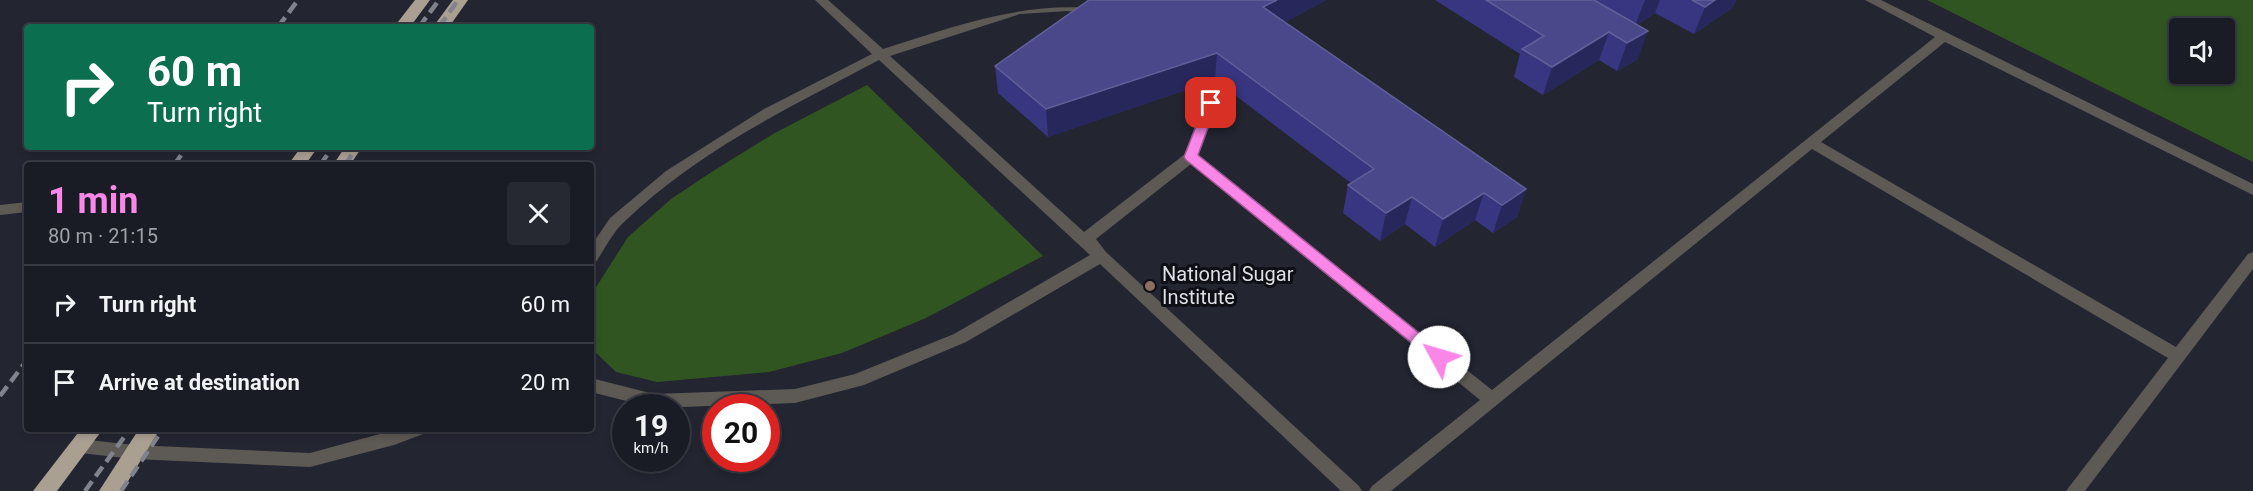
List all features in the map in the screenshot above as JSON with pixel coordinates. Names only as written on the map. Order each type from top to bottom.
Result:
[{"type":"highway","points":[[404,24],[423,0]]},
{"type":"highway","points":[[443,24],[461,0]]},
{"type":"highway","points":[[298,162],[308,150]]},
{"type":"highway","points":[[110,491],[148,432]]},
{"type":"highway","points":[[44,491],[86,437]]},
{"type":"street","points":[[821,0],[1353,491]]},
{"type":"street","points":[[1006,0],[1019,10]]},
{"type":"street","points":[[1871,0],[2253,190]]},
{"type":"street","points":[[594,254],[615,222],[671,174],[769,112],[881,54],[1019,10],[1068,7],[1095,12]]},
{"type":"street","points":[[1378,491],[1944,36]]},
{"type":"street","points":[[1101,256],[1087,238],[1191,157],[1211,103]]},
{"type":"street","points":[[1812,143],[2178,356]]},
{"type":"street","points":[[1191,157],[1492,400]]},
{"type":"street","points":[[0,210],[24,207]]},
{"type":"street","points":[[594,386],[654,401],[795,396],[858,380],[960,338],[1101,256]]},
{"type":"street","points":[[2075,491],[2253,258]]},
{"type":"street","points":[[86,437],[134,452],[310,460],[409,432]]},
{"type":"green space","points":[[1927,0],[2253,0],[2253,162]]},
{"type":"green space","points":[[867,85],[1043,256],[926,318],[842,353],[769,372],[657,382],[616,372],[594,351],[594,290],[628,237],[671,199],[773,134]]},
{"type":"building","points":[[1089,0],[1277,0],[1263,7],[1526,189],[1502,205],[1484,193],[1443,219],[1412,197],[1386,213],[1348,185],[1374,169],[1217,53],[1046,109],[995,66]]},
{"type":"building","points":[[1486,0],[1594,0],[1648,31],[1627,43],[1609,32],[1552,67],[1522,49],[1544,36]]},
{"type":"building","points":[[1692,0],[1715,0],[1705,7]]},
{"type":"railway","points":[[280,24],[298,0]]},
{"type":"railway","points":[[421,24],[439,0]]},
{"type":"railway","points":[[441,24],[458,0]]},
{"type":"railway","points":[[176,162],[185,150]]},
{"type":"railway","points":[[322,162],[331,150]]},
{"type":"railway","points":[[347,162],[355,150]]},
{"type":"railway","points":[[0,396],[24,364]]},
{"type":"railway","points":[[85,491],[128,432]]},
{"type":"railway","points":[[121,491],[161,432]]},
{"type":"place","name":"National Sugar Institute","points":[[1150,286]]},
{"type":"route","points":[[1211,103],[1191,157],[1439,357]]}]
